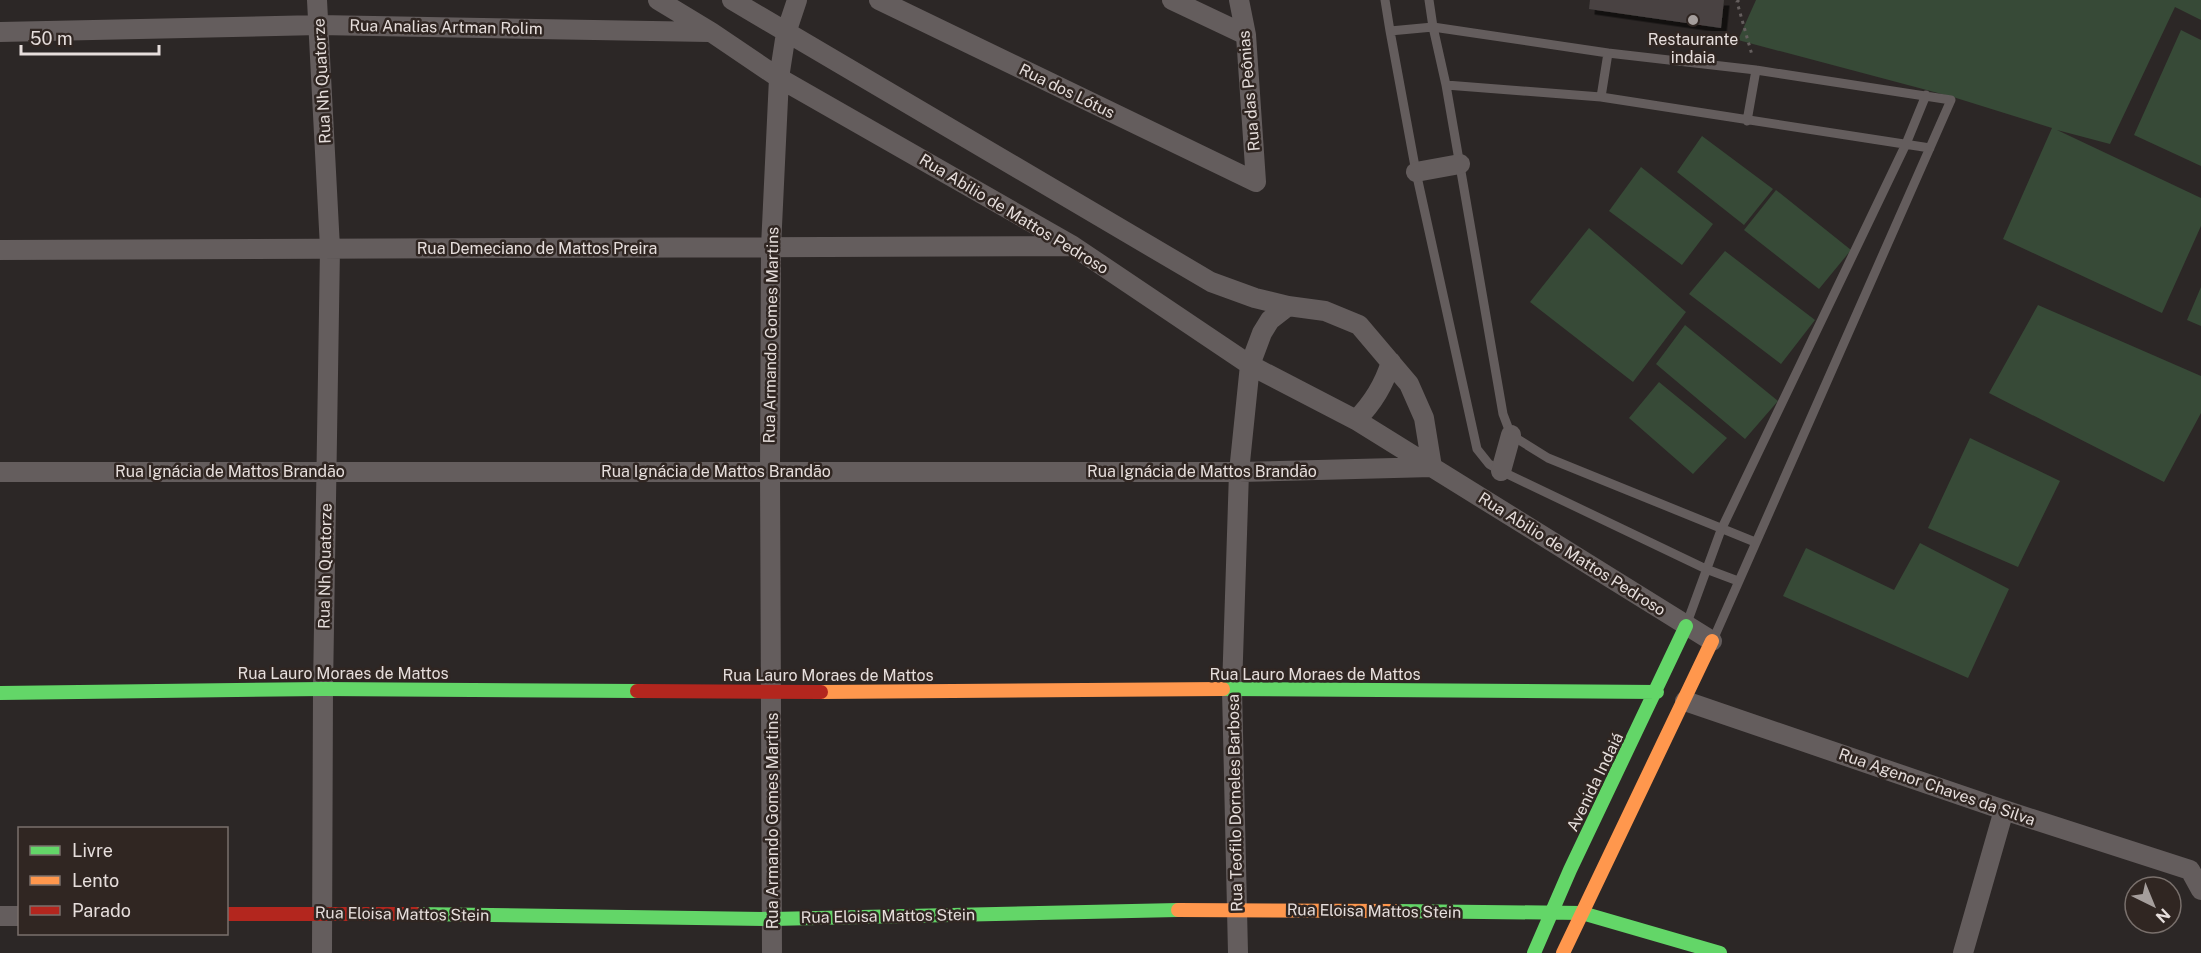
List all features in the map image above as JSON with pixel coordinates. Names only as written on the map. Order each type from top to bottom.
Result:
[{"type":"street","name":"Rua Nh Quatorze","points":[[317,0],[330,248],[323,689],[322,953]]},
{"type":"street","name":"Rua Abilio de Mattos Pedroso","points":[[658,0],[711,32],[779,78],[1073,246],[1250,365],[1356,420],[1712,641]]},
{"type":"street","points":[[732,0],[1210,282],[1254,298],[1325,311],[1359,325],[1409,384],[1424,418],[1432,467]]},
{"type":"street","points":[[783,31],[789,0]]},
{"type":"street","points":[[783,31],[797,0]]},
{"type":"street","name":"Rua dos Lótus","points":[[879,0],[1256,182]]},
{"type":"street","points":[[1172,0],[1246,35]]},
{"type":"street","name":"Rua das Peônias","points":[[1239,0],[1246,35],[1256,182]]},
{"type":"street","name":"Rua Analias Artman Rolim","points":[[0,32],[319,25],[711,32]]},
{"type":"street","name":"Rua Armando Gomes Martins","points":[[772,953],[771,247],[783,31]]},
{"type":"street","points":[[1416,172],[1460,164]]},
{"type":"street","name":"Rua Demeciano de Mattos Preira","points":[[0,250],[1073,246]]},
{"type":"street","name":"Rua Teofilo Dorneles Barbosa","points":[[1238,953],[1232,690],[1239,472],[1250,365],[1262,333],[1270,320],[1288,306]]},
{"type":"street","points":[[1356,420],[1370,407],[1386,381],[1391,362]]},
{"type":"street","points":[[1501,471],[1511,435]]},
{"type":"street","name":"Rua Ignácia de Mattos Brandão","points":[[0,472],[1239,472],[1432,467]]},
{"type":"street","name":"Avenida Indaiá","points":[[1534,953],[1550,914],[1657,692],[1686,626]]},
{"type":"street","points":[[1563,953],[1712,641]]},
{"type":"street","name":"Rua Lauro Moraes de Mattos","points":[[0,693],[323,689],[771,692],[1232,690],[1657,692]]},
{"type":"street","name":"Rua Agenor Chaves da Silva","points":[[1685,700],[2004,810],[2190,870],[2201,890]]},
{"type":"street","points":[[1963,953],[2004,810]]},
{"type":"street","name":"Rua Eloisa Mattos Stein","points":[[228,914],[322,913],[772,919],[1237,909],[1582,913],[1720,953]]},
{"type":"street","points":[[0,916],[18,916]]},
{"type":"lane","points":[[1385,0],[1416,172],[1477,448],[1490,465],[1501,471],[1706,569],[1738,581]]},
{"type":"lane","points":[[1429,0],[1503,414],[1511,435],[1548,458],[1720,530],[1755,542]]},
{"type":"lane","points":[[1390,31],[1433,27],[1608,53],[1756,70],[1952,100],[1712,641]]},
{"type":"lane","points":[[1601,98],[1608,53]]},
{"type":"lane","points":[[1747,121],[1756,70]]},
{"type":"lane","points":[[1446,85],[1601,98],[1930,148]]},
{"type":"lane","points":[[1686,626],[1720,530],[1906,144],[1926,95]]},
{"type":"path","points":[[1739,0],[1737,2],[1756,70]]},
{"type":"green space","points":[[1756,0],[2201,0],[2201,20],[2175,7],[2110,144],[2057,130],[2201,198],[2201,226],[2162,313],[2003,239],[2052,128],[1953,97],[1738,40]]},
{"type":"green space","points":[[2181,30],[2201,40],[2201,166],[2134,135]]},
{"type":"green space","points":[[1702,136],[1773,189],[1744,225],[1677,172]]},
{"type":"green space","points":[[1641,167],[1713,224],[1682,265],[1609,211]]},
{"type":"green space","points":[[1776,190],[1851,250],[1819,289],[1744,230]]},
{"type":"green space","points":[[1589,228],[1686,312],[1633,382],[1530,302]]},
{"type":"green space","points":[[1725,251],[1815,320],[1781,364],[1689,294]]},
{"type":"green space","points":[[2201,287],[2201,326],[2187,320]]},
{"type":"green space","points":[[2038,305],[2201,376],[2201,413],[2164,482],[1989,393]]},
{"type":"green space","points":[[1685,325],[1778,401],[1745,439],[1656,364]]},
{"type":"green space","points":[[1659,382],[1727,438],[1693,474],[1629,418]]},
{"type":"green space","points":[[1970,438],[2060,481],[2018,567],[1928,528]]},
{"type":"green space","points":[[1920,543],[2009,589],[1968,678],[1783,596],[1806,548],[1894,590]]},
{"type":"building","name":"Restaurante indaia","points":[[1590,0],[1724,0],[1721,28],[1589,9]]},
{"type":"traffic: fast","points":[[1534,953],[1570,870],[1686,626]]},
{"type":"traffic: fast","points":[[0,693],[323,689],[637,691]]},
{"type":"traffic: fast","points":[[1223,689],[1657,692]]},
{"type":"traffic: fast","points":[[416,914],[772,919],[1178,910]]},
{"type":"traffic: fast","points":[[1397,911],[1582,913],[1720,953]]},
{"type":"traffic: slow","points":[[1563,953],[1712,641]]},
{"type":"traffic: slow","points":[[821,692],[1223,689]]},
{"type":"traffic: slow","points":[[1178,910],[1397,911]]},
{"type":"traffic: jam","points":[[637,691],[821,692]]},
{"type":"traffic: jam","points":[[228,914],[416,914]]},
{"type":"place","name":"Restaurante indaia","points":[[1693,20]]}]
